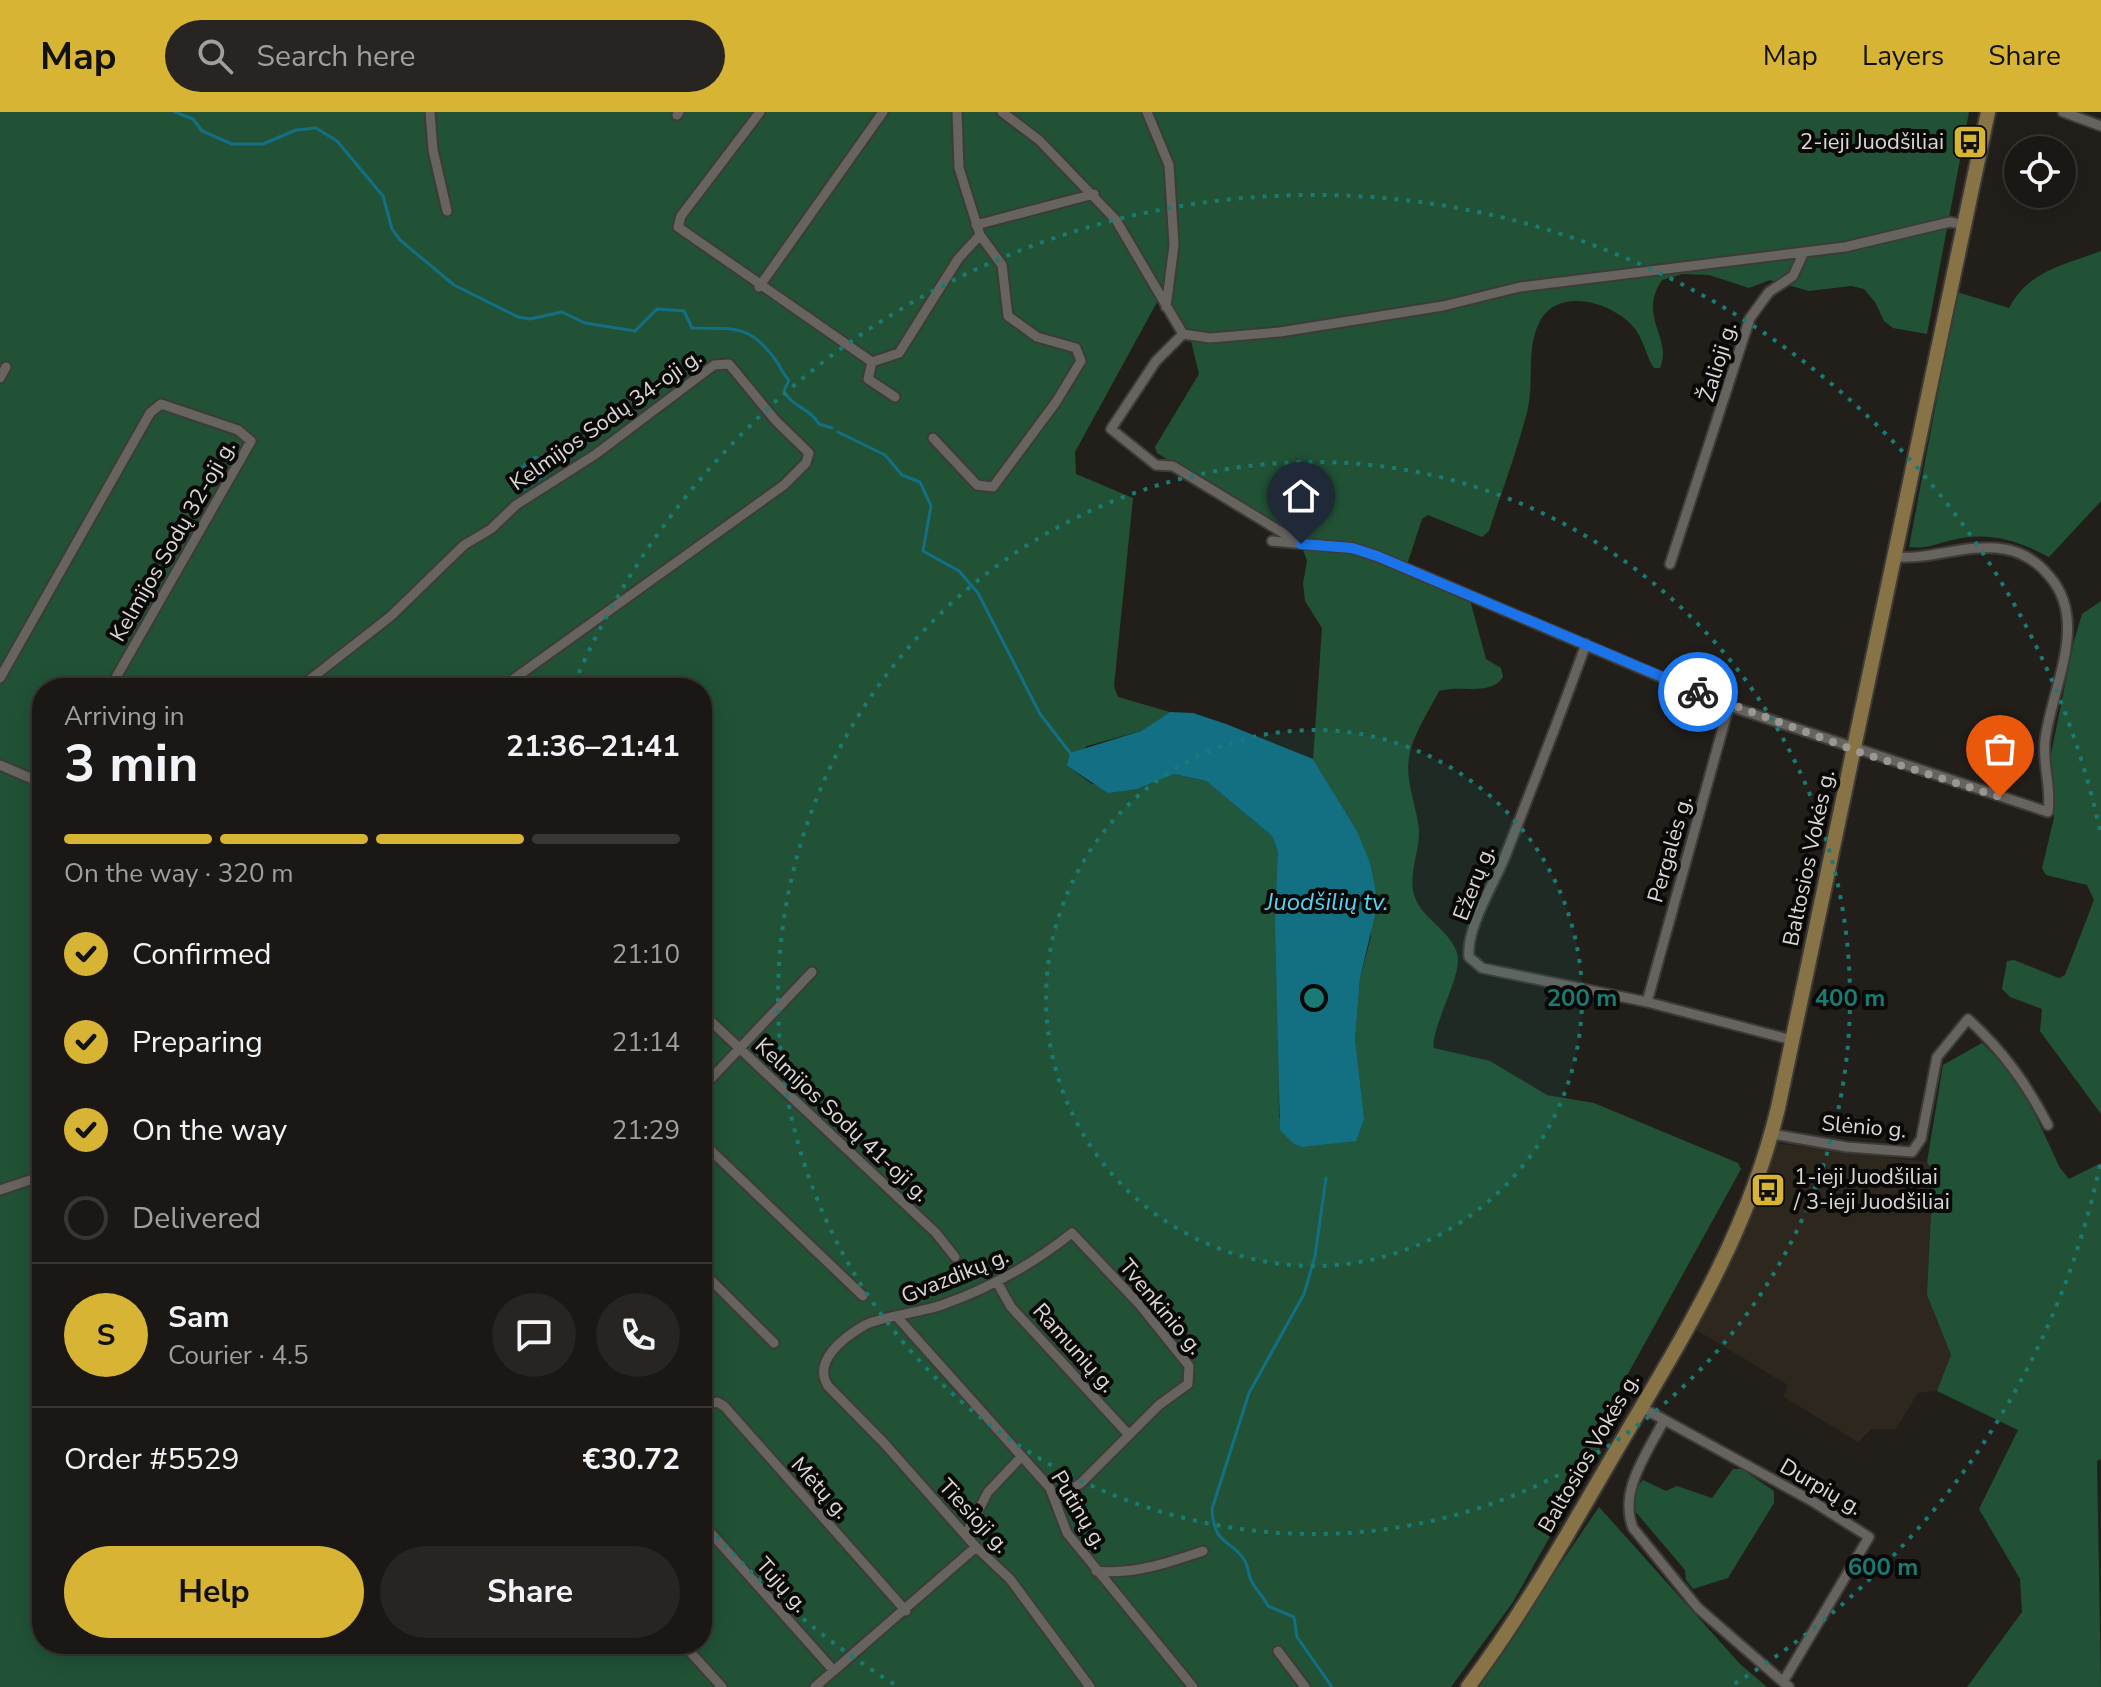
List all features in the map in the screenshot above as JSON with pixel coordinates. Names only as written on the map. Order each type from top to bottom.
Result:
[{"type":"main road","name":"Baltosios Vokės g.","points":[[1468,1687],[1544,1574],[1740,1229],[1772,1134],[1988,112]]},
{"type":"street","points":[[430,112],[433,150],[447,211]]},
{"type":"street","points":[[760,112],[678,222],[681,231],[872,362]]},
{"type":"street","points":[[759,287],[883,112]]},
{"type":"street","points":[[933,438],[977,485],[993,487],[1056,402],[1081,361],[1076,348],[1037,337],[1008,316],[1002,265],[978,230],[959,168],[957,112]]},
{"type":"street","points":[[1002,112],[1039,140],[1116,220],[1183,334],[1210,338],[1280,332],[1443,306],[1520,287],[1589,277],[1619,278],[1845,247],[1950,222],[1965,225]]},
{"type":"street","points":[[1147,112],[1169,165],[1174,245],[1166,308]]},
{"type":"street","points":[[2063,112],[2101,126]]},
{"type":"street","points":[[872,362],[899,353],[978,230],[1094,194]]},
{"type":"street","name":"Žalioji g.","points":[[1670,564],[1750,318],[1769,292],[1793,276],[1804,252]]},
{"type":"street","points":[[1183,334],[1156,361],[1111,429],[1156,465],[1173,466],[1301,544]]},
{"type":"street","points":[[872,362],[868,379],[895,397]]},
{"type":"street","name":"Kelmijos Sodų 34-oji g.","points":[[312,678],[391,616],[449,556],[491,529],[516,505],[596,454],[714,365],[729,364],[776,421],[809,453],[806,463],[784,485],[515,678]]},
{"type":"street","points":[[0,378],[6,367]]},
{"type":"street","name":"Kelmijos Sodų 32-oji g.","points":[[0,678],[150,413],[161,404],[238,430],[251,441],[116,678]]},
{"type":"street","points":[[1272,541],[1352,548],[1377,556],[1729,706],[2048,812],[2044,743],[2069,615],[2061,589],[2041,566],[2006,549],[1977,547],[1895,557]]},
{"type":"street","name":"Ežerų g.","points":[[1586,644],[1546,756],[1524,801],[1486,897],[1469,957],[1482,968],[1647,1002],[1792,1040]]},
{"type":"street","name":"Pergalės g.","points":[[1647,1002],[1729,706]]},
{"type":"street","points":[[0,765],[32,779]]},
{"type":"street","points":[[712,1077],[812,972]]},
{"type":"street","name":"Slėnio g.","points":[[1772,1134],[1847,1147],[1912,1152],[1921,1139],[1937,1057],[1968,1019],[1995,1044],[2024,1080],[2048,1125]]},
{"type":"street","name":"Kelmijos Sodų 41-oji g.","points":[[712,1022],[936,1233],[955,1257]]},
{"type":"street","points":[[712,1152],[863,1296]]},
{"type":"street","points":[[0,1190],[32,1179]]},
{"type":"street","name":"Gvazdikų g.","points":[[823,1377],[826,1358],[867,1324],[898,1318],[997,1282],[1045,1255],[1072,1233]]},
{"type":"street","name":"Tvenkinio g.","points":[[1057,1499],[1081,1483],[1159,1405],[1188,1384],[1191,1371],[1140,1305],[1072,1233]]},
{"type":"street","points":[[712,1281],[774,1343]]},
{"type":"street","name":"Ramunių g.","points":[[997,1282],[1011,1307],[1129,1435]]},
{"type":"street","name":"Putinų g.","points":[[898,1318],[1057,1499],[1067,1533],[1193,1687]]},
{"type":"street","name":"Tiesioji g.","points":[[823,1377],[976,1547],[1010,1579],[1090,1687]]},
{"type":"street","name":"Mėtų g.","points":[[712,1403],[724,1406],[906,1611]]},
{"type":"street","name":"Durpių g.","points":[[1641,1407],[1790,1489],[1869,1537],[1786,1684]]},
{"type":"street","points":[[1664,1420],[1629,1494],[1629,1517],[1633,1528],[1698,1608],[1786,1684]]},
{"type":"street","points":[[966,1534],[988,1492],[1021,1457]]},
{"type":"street","name":"Tujų g.","points":[[712,1534],[834,1671]]},
{"type":"street","points":[[815,1687],[976,1547]]},
{"type":"street","points":[[1096,1571],[1130,1570],[1203,1551]]},
{"type":"street","points":[[1278,1651],[1305,1687]]},
{"type":"street","points":[[692,1654],[722,1687]]},
{"type":"shaded area","points":[[1775,1143],[1927,1162],[1933,1172],[1927,1295],[1951,1355],[1937,1391],[1918,1393],[1896,1429],[1871,1429],[1858,1442],[1784,1397],[1788,1385],[1693,1328],[1754,1210],[1767,1180]]},
{"type":"green space","points":[[0,112],[1969,112],[1927,334],[1893,328],[1884,321],[1875,302],[1864,289],[1851,286],[1809,291],[1770,280],[1749,288],[1709,275],[1683,274],[1662,280],[1655,293],[1654,316],[1663,357],[1660,368],[1654,368],[1636,330],[1627,320],[1601,305],[1572,301],[1559,304],[1547,311],[1535,333],[1528,408],[1489,531],[1482,537],[1428,515],[1422,519],[1404,574],[1470,600],[1486,659],[1501,668],[1503,677],[1491,687],[1439,691],[1417,732],[1409,758],[1409,776],[1419,830],[1412,884],[1414,893],[1421,909],[1453,944],[1458,961],[1436,1031],[1434,1048],[1490,1061],[1547,1095],[1594,1103],[1738,1163],[1741,1169],[1619,1390],[1621,1411],[1513,1602],[1451,1687],[0,1687]],"holes":[[[1162,293],[1191,341],[1199,374],[1155,447],[1157,453],[1301,544],[1307,561],[1303,583],[1305,601],[1322,628],[1313,759],[1356,829],[1371,937],[1360,978],[1355,1040],[1358,1078],[1279,1119],[1278,852],[1272,836],[1206,781],[1174,774],[1092,784],[1067,766],[1087,746],[1141,731],[1170,712],[1118,697],[1114,686],[1133,498],[1076,474],[1075,452]]]},
{"type":"green space","points":[[2101,251],[2101,501],[2049,557],[2014,542],[1978,536],[1926,547],[1909,547],[1957,292],[2009,308],[2026,285],[2037,277]]},
{"type":"green space","points":[[2101,601],[2101,1114],[2040,1031],[2042,1009],[2010,997],[2002,989],[2007,961],[2014,960],[2059,978],[2065,975],[2094,900],[2087,885],[2046,875],[2042,868],[2054,818],[2051,754],[2074,641],[2082,614]]},
{"type":"green space","points":[[1982,1043],[2018,1078],[2060,1168],[2069,1179],[2101,1163],[2101,1459],[2097,1461],[2101,1687],[1967,1687],[2022,1612],[2020,1579],[1979,1509],[2018,1430],[1937,1391],[1951,1355],[1927,1295],[1933,1173],[1927,1162],[1943,1065]]},
{"type":"green space","points":[[1733,1469],[1742,1469],[1774,1491],[1774,1503],[1728,1578],[1693,1589],[1686,1580],[1685,1570],[1634,1510],[1635,1489],[1643,1480],[1666,1491],[1677,1486],[1712,1498]]},
{"type":"green space","points":[[1599,1507],[1740,1664],[1767,1687],[1477,1687]]},
{"type":"water","points":[[535,456],[540,457],[549,470],[547,476],[522,492],[516,487],[517,472],[522,464]]},
{"type":"water","name":"Juodšilių tv.","points":[[1170,712],[1193,713],[1313,759],[1356,829],[1370,863],[1378,902],[1360,978],[1355,1040],[1364,1119],[1356,1141],[1302,1147],[1294,1144],[1280,1130],[1275,918],[1278,852],[1272,836],[1206,781],[1174,774],[1137,789],[1108,793],[1067,766],[1070,753],[1141,731]]},
{"type":"waterway","points":[[175,112],[193,119],[202,131],[232,144],[263,144],[296,130],[316,128],[337,141],[383,196],[392,229],[400,240],[454,285],[518,317],[530,319],[562,312],[585,323],[635,331],[657,309],[684,311],[692,328],[747,333],[765,347],[789,380],[784,391],[787,396],[819,424],[832,428]]},
{"type":"waterway","points":[[838,432],[885,455],[902,475],[920,482],[931,506],[923,551],[959,571],[978,593],[1040,714],[1071,754]]},
{"type":"waterway","points":[[1326,1178],[1315,1256],[1304,1294],[1249,1393],[1212,1509],[1213,1521],[1220,1536],[1245,1561],[1250,1578],[1268,1606],[1294,1617],[1297,1637],[1332,1687]]},
{"type":"way so far","points":[[1698,692],[1865,754],[2000,797]]},
{"type":"place","name":"2-ieji Juodšiliai","points":[[1970,142]]},
{"type":"place","name":"1-ieji Juodšiliai / 3-ieji Juodšiliai","points":[[1768,1190]]},
{"type":"route","points":[[1301,544],[1352,548],[1377,556],[1698,692]]}]
